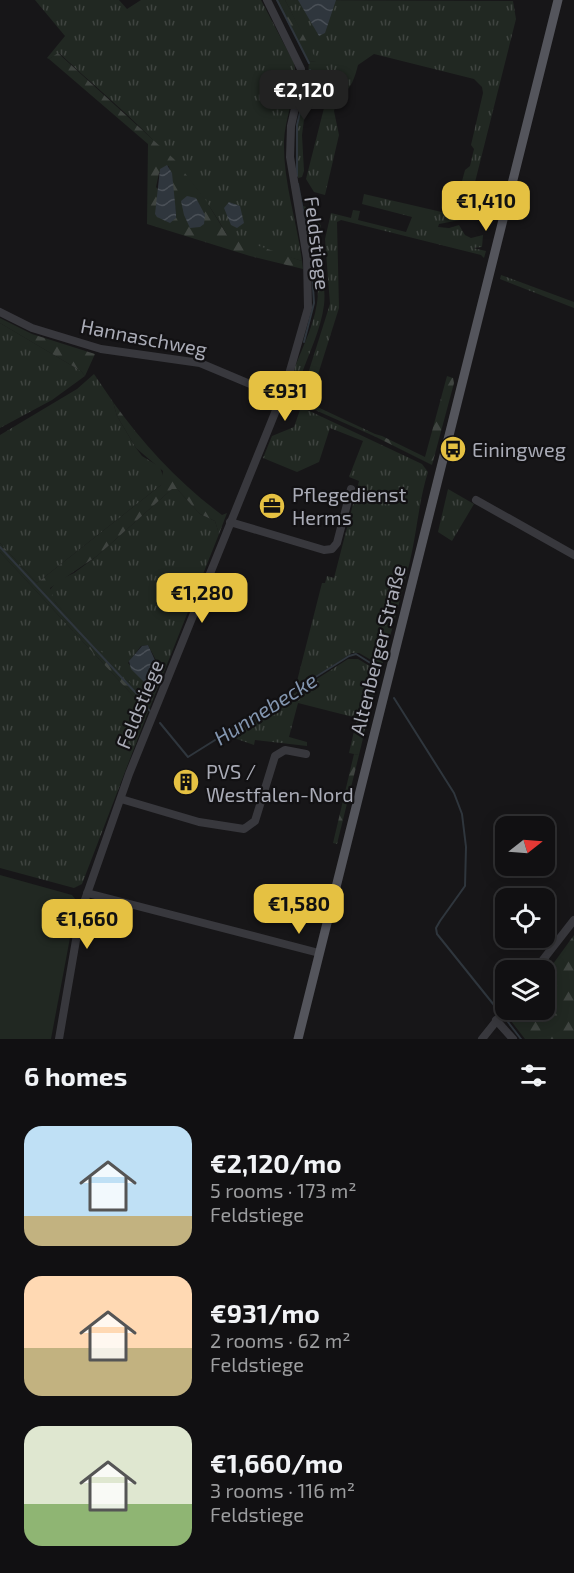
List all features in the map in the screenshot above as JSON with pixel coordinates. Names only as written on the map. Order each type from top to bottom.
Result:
[{"type":"main road","name":"Altenberger Straße","points":[[298,1039],[558,0]]},
{"type":"street","name":"Feldstiege","points":[[59,1039],[81,911],[87,893],[121,799],[281,397],[307,318],[310,290],[308,258],[290,157],[291,126],[301,82],[301,69],[267,0]]},
{"type":"street","name":"Hannaschweg","points":[[0,312],[32,328],[100,349],[200,363],[281,397]]},
{"type":"street","points":[[230,522],[324,550],[332,549],[337,543],[351,489]]},
{"type":"street","points":[[476,500],[574,555]]},
{"type":"street","points":[[121,799],[199,822],[244,829],[255,821],[275,756],[285,750],[306,754]]},
{"type":"street","points":[[87,893],[319,953]]},
{"type":"street","points":[[543,960],[574,920]]},
{"type":"street","points":[[482,1039],[496,1020],[513,1039]]},
{"type":"green space","points":[[35,0],[119,0],[127,9],[141,0],[261,0],[294,63],[295,82],[285,131],[284,156],[302,261],[232,239],[227,235],[211,208],[192,183],[151,138],[59,53],[47,58],[65,36]]},
{"type":"green space","points":[[276,0],[285,0],[317,61],[309,62]]},
{"type":"green space","points":[[285,0],[513,1],[516,19],[467,214],[460,220],[439,224],[438,227],[449,228],[459,225],[465,235],[471,238],[483,235],[482,247],[473,248],[486,251],[484,258],[481,255],[341,220],[337,222],[339,308],[309,403],[375,434],[376,437],[288,398],[300,399],[330,304],[325,239],[331,213],[351,218],[353,210],[360,211],[358,220],[406,232],[412,217],[362,204],[364,194],[446,213],[454,211],[465,170],[470,166],[474,149],[471,145],[483,93],[482,87],[474,79],[374,54],[358,65],[351,85],[342,93],[307,87],[309,62],[316,61]]},
{"type":"green space","points":[[58,53],[174,159],[205,199],[227,235],[302,261],[303,269],[250,256],[147,224],[148,144],[49,59]],"holes":[[[169,166],[176,213],[156,187],[159,173]]]},
{"type":"green space","points":[[304,98],[306,104],[302,135],[304,171],[302,177],[298,178],[297,125]]},
{"type":"green space","points":[[326,100],[336,104],[334,111],[339,135],[325,195],[314,192],[306,179]]},
{"type":"green space","points":[[303,206],[310,208],[321,226],[319,245],[324,305],[318,332],[301,376],[295,380],[291,378],[312,323],[318,293],[314,254]]},
{"type":"green space","points":[[501,275],[574,302],[574,308],[500,279]]},
{"type":"green space","points":[[0,318],[32,334],[95,354],[85,376],[81,371],[0,323]]},
{"type":"green space","points":[[0,323],[81,371],[85,376],[52,400],[0,428]]},
{"type":"green space","points":[[94,374],[113,402],[117,416],[136,448],[142,456],[160,467],[164,479],[161,485],[37,583],[0,543],[0,435],[77,389]]},
{"type":"green space","points":[[447,376],[453,378],[454,383],[432,465],[374,436],[375,434],[382,436],[425,457]]},
{"type":"green space","points":[[113,402],[137,433],[177,477],[222,515],[227,513],[219,534],[215,521],[200,514],[177,489],[172,489],[97,556],[50,588],[55,602],[141,694],[150,707],[148,712],[0,552],[0,543],[37,583],[161,485],[163,471],[136,448],[117,416]]},
{"type":"green space","points":[[301,407],[422,464],[428,472],[410,561],[359,755],[349,753],[357,718],[298,703],[289,737],[307,742],[307,746],[255,740],[254,745],[228,736],[348,659],[358,659],[378,671],[380,665],[359,653],[352,653],[295,689],[322,583],[325,583],[327,576],[334,578],[359,481],[349,477],[363,441],[330,428],[319,462],[297,472],[263,458],[272,436],[294,427]]},
{"type":"green space","points":[[172,489],[177,489],[200,514],[215,521],[219,534],[150,707],[55,602],[49,591],[57,581],[74,573],[97,556]],"holes":[[[148,645],[159,666],[151,681],[144,682],[128,663],[141,646]]]},
{"type":"green space","points":[[448,489],[474,504],[452,541],[438,532]]},
{"type":"green space","points":[[0,552],[148,712],[82,884],[74,888],[0,868]]},
{"type":"green space","points":[[354,754],[359,755],[337,844],[333,843]]},
{"type":"green space","points":[[0,875],[72,895],[77,901],[51,1039],[0,1039]]},
{"type":"green space","points":[[574,935],[574,1039],[525,1039],[512,1020],[555,1020],[555,961]]},
{"type":"water","points":[[298,0],[336,0],[325,33],[319,36]]},
{"type":"water","points":[[167,165],[172,173],[176,213],[176,218],[170,223],[155,214],[160,169]]},
{"type":"water","points":[[187,196],[196,198],[205,215],[204,224],[200,227],[190,228],[184,215],[181,201]]},
{"type":"water","points":[[229,202],[240,206],[244,223],[237,228],[231,225],[224,208]]},
{"type":"water","points":[[148,645],[159,669],[154,680],[144,682],[131,669],[129,661],[142,646]]},
{"type":"waterway","points":[[277,0],[309,63]]},
{"type":"waterway","points":[[308,85],[310,70]]},
{"type":"waterway","points":[[297,176],[297,125],[303,100]]},
{"type":"waterway","points":[[298,184],[310,248]]},
{"type":"waterway","points":[[304,342],[314,303],[311,254]]},
{"type":"waterway","name":"Hunnebecke","points":[[0,547],[136,693],[150,711]]},
{"type":"waterway","name":"Hunnebecke","points":[[160,723],[188,757],[349,656],[356,654],[380,669]]},
{"type":"waterway","name":"Hunnebecke","points":[[394,698],[454,793],[462,814],[466,847],[465,886],[440,921],[436,928],[437,934],[495,1006]]},
{"type":"waterway","name":"Hunnebecke","points":[[508,1022],[521,1039]]},
{"type":"place","name":"Einingweg","points":[[453,449]]},
{"type":"place","name":"Pflegedienst Herms","points":[[272,506]]},
{"type":"place","name":"PVS / Westfalen-Nord","points":[[186,782]]}]
